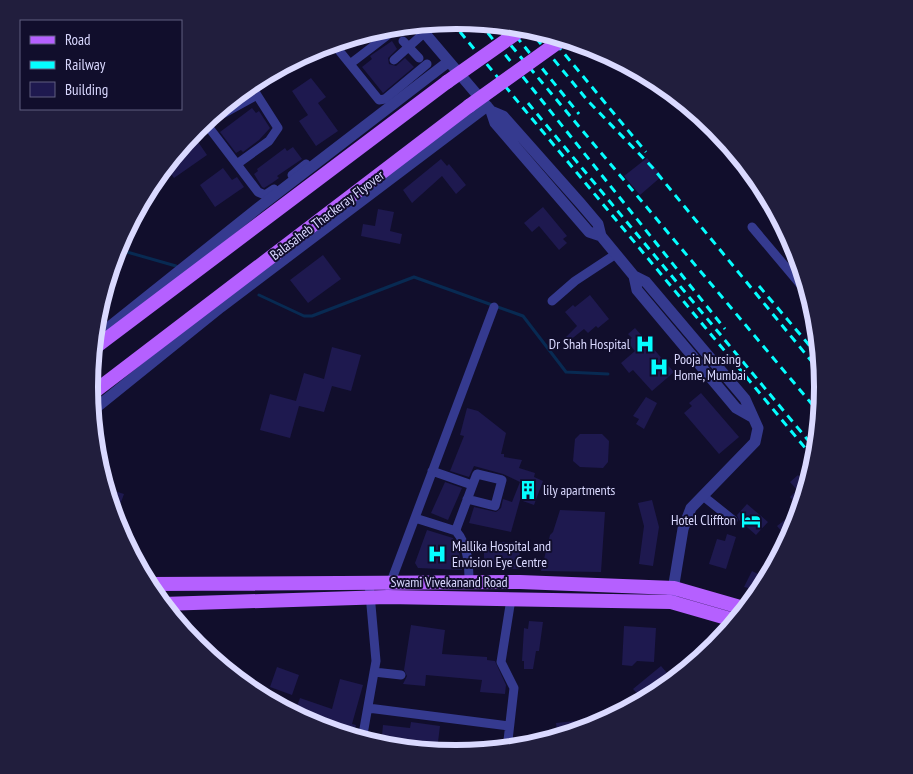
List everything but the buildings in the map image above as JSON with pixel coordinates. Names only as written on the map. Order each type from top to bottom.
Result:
[{"type":"main road","points":[[101,343],[447,82],[515,34]]},
{"type":"main road","name":"Balasaheb Thackeray Flyover","points":[[98,389],[470,106],[557,43]]},
{"type":"main road","name":"Swami Vivekanand Road","points":[[158,584],[469,582],[674,588],[739,607]]},
{"type":"main road","name":"Swami Vivekanand Road","points":[[171,604],[370,597],[671,602],[729,619]]},
{"type":"street","points":[[394,60],[417,31]]},
{"type":"street","points":[[422,31],[489,108],[503,116],[577,208],[589,232],[601,236],[634,276],[637,290],[661,310],[704,361],[745,399],[758,428],[755,442],[691,508],[683,529],[671,602]]},
{"type":"street","points":[[350,64],[385,36]]},
{"type":"street","points":[[406,44],[419,58]]},
{"type":"street","points":[[337,49],[377,98],[382,100],[427,64]]},
{"type":"street","points":[[102,332],[258,208],[448,62]]},
{"type":"street","points":[[237,164],[269,141],[278,128],[255,91]]},
{"type":"street","points":[[234,106],[257,94]]},
{"type":"street","points":[[489,108],[495,123],[543,168]]},
{"type":"street","points":[[99,406],[221,307],[489,108]]},
{"type":"street","points":[[209,128],[258,192],[265,195],[306,164]]},
{"type":"street","points":[[752,227],[800,284]]},
{"type":"street","points":[[552,300],[574,281],[616,254]]},
{"type":"street","points":[[387,597],[390,583],[494,306]]},
{"type":"street","points":[[432,471],[472,486]]},
{"type":"street","points":[[456,531],[467,499],[476,476],[480,473],[500,479],[503,482],[495,506],[467,499]]},
{"type":"street","points":[[703,496],[733,520]]},
{"type":"street","points":[[414,518],[456,531],[463,540],[469,582]]},
{"type":"street","points":[[363,733],[376,661],[369,583]]},
{"type":"street","points":[[508,741],[514,688],[501,662],[511,599]]},
{"type":"street","points":[[374,672],[400,675]]},
{"type":"street","points":[[368,708],[509,726]]},
{"type":"waterway","points":[[125,253],[176,266]]},
{"type":"waterway","points":[[259,295],[304,316],[312,316],[414,277],[523,316],[566,372],[608,374]]},
{"type":"railway","points":[[458,29],[809,452]]},
{"type":"railway","points":[[486,31],[725,329]]},
{"type":"railway","points":[[499,32],[814,407]]},
{"type":"railway","points":[[514,34],[579,114]]},
{"type":"railway","points":[[536,38],[588,101],[652,167],[814,364]]},
{"type":"railway","points":[[555,43],[646,152]]},
{"type":"railway","points":[[528,103],[810,443]]},
{"type":"railway","points":[[759,286],[813,349]]},
{"type":"place","name":"Dr Shah Hospital","points":[[645,344]]},
{"type":"place","name":"Pooja Nursing Home, Mumbai","points":[[659,367]]},
{"type":"place","name":"lily apartments","points":[[528,490]]},
{"type":"place","name":"Hotel Cliffton","points":[[751,520]]},
{"type":"place","name":"Mallika Hospital and Envision Eye Centre","points":[[437,554]]}]
